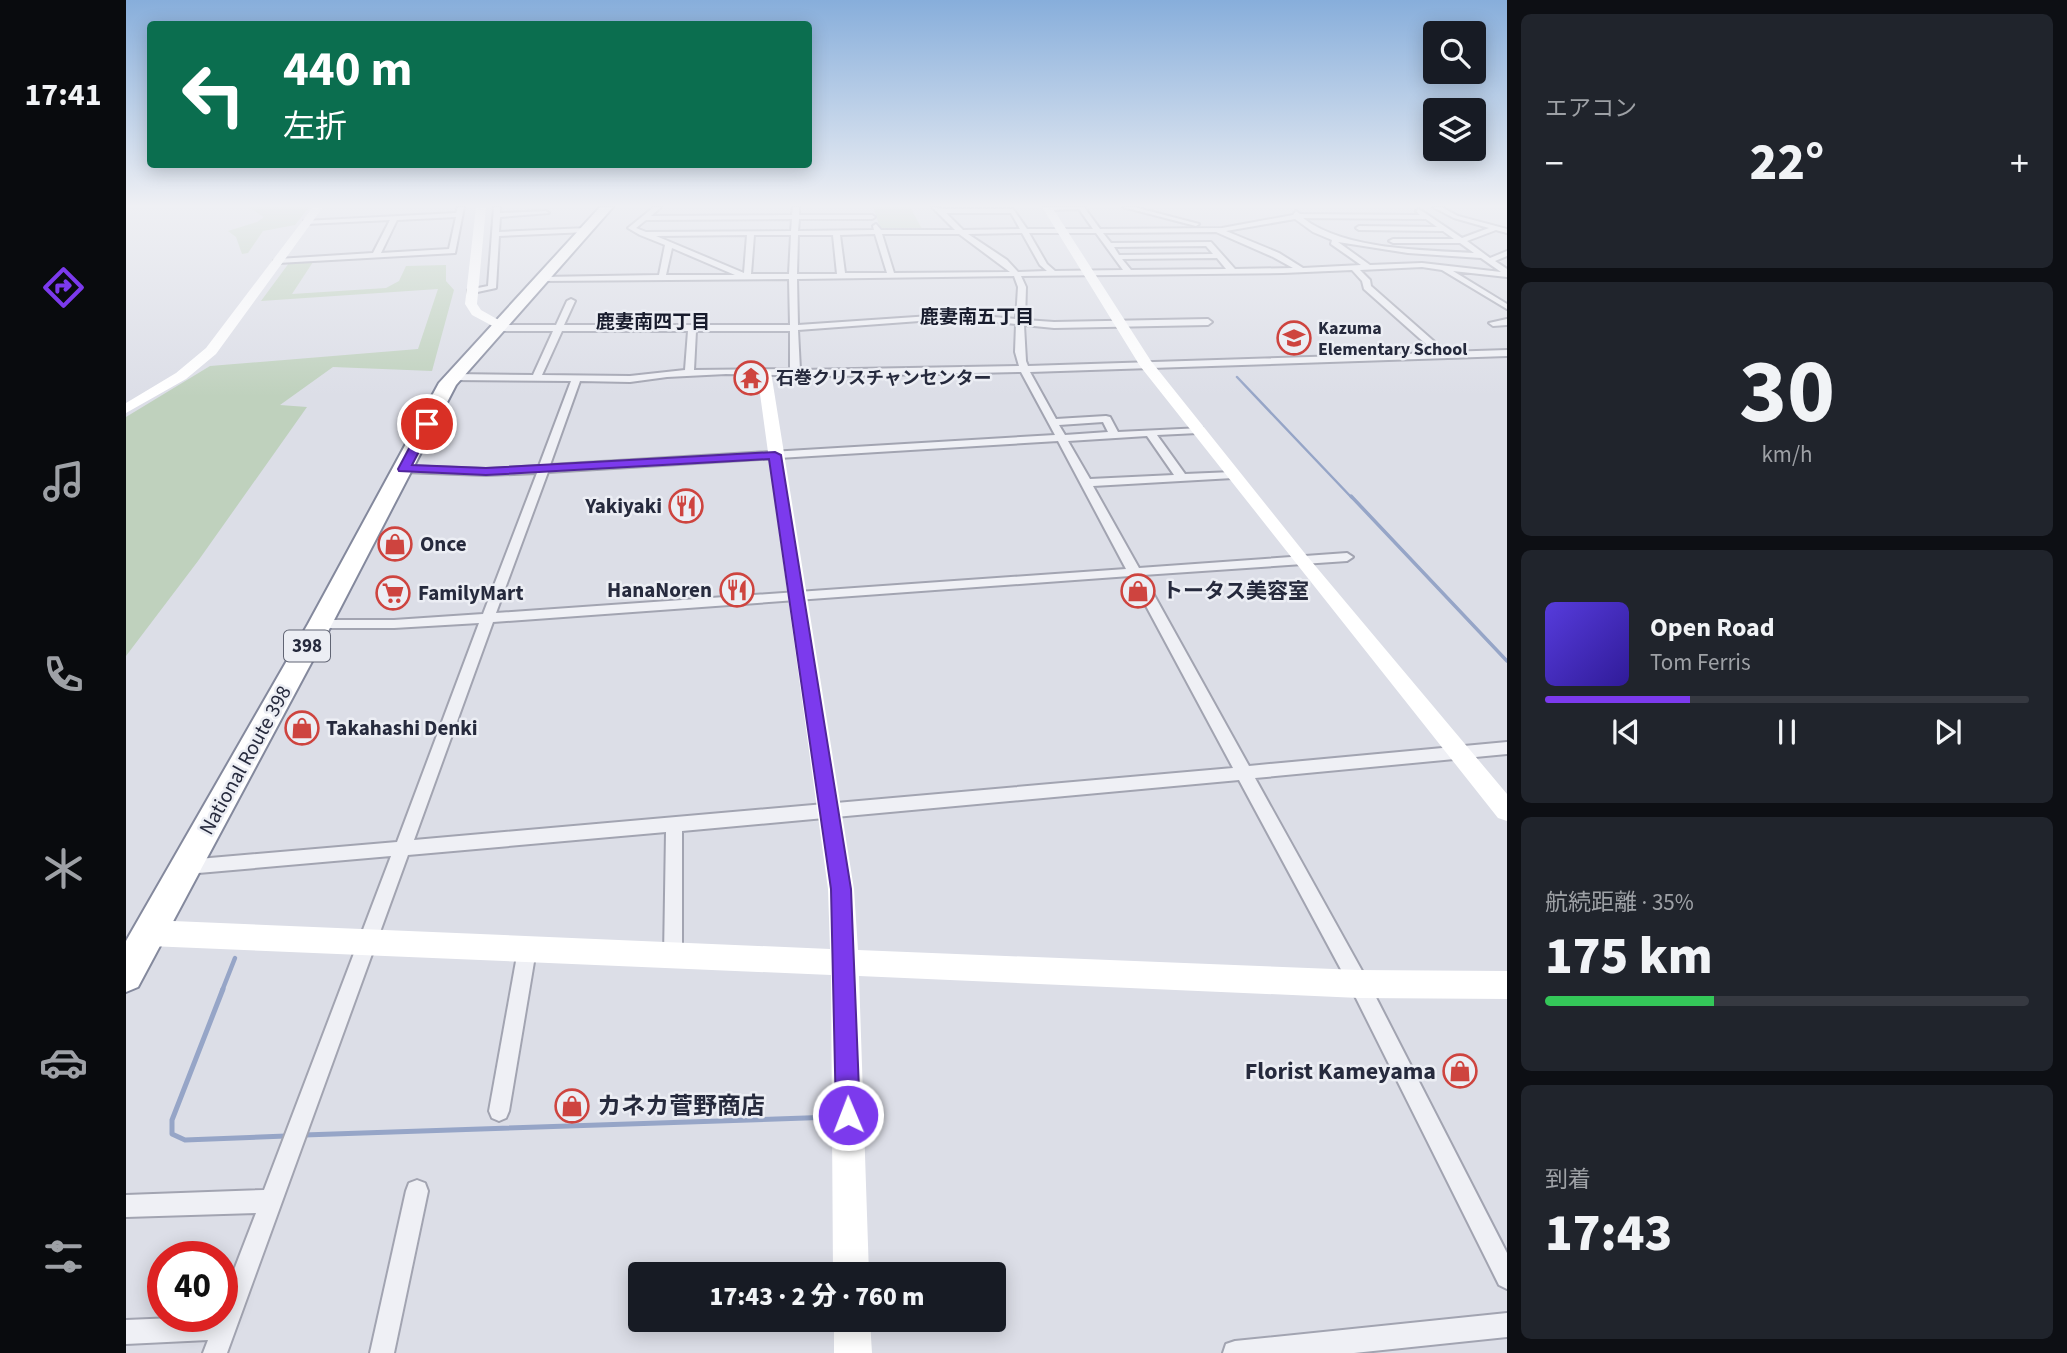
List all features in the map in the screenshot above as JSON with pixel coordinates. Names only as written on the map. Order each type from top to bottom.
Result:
[{"type":"highway","name":"National Route 398","points":[[126,975],[320,624],[452,377],[550,270]]},
{"type":"street","points":[[126,409],[181,376],[211,351],[271,270]]},
{"type":"street","points":[[474,270],[471,298],[476,312],[503,322],[558,330],[794,328],[960,316],[1054,325],[1208,322]]},
{"type":"street","points":[[471,298],[492,288],[493,270]]},
{"type":"street","points":[[662,278],[664,270]]},
{"type":"street","points":[[730,270],[747,277]]},
{"type":"street","points":[[747,277],[748,270]]},
{"type":"street","points":[[793,270],[795,373]]},
{"type":"street","points":[[840,270],[841,275]]},
{"type":"street","points":[[890,270],[891,274]]},
{"type":"street","points":[[1011,270],[1023,288],[1018,356],[1024,369],[1359,984],[1507,1277]]},
{"type":"street","points":[[1050,270],[1053,273]]},
{"type":"street","points":[[1087,270],[1145,363],[1301,560],[1507,811]]},
{"type":"street","points":[[542,279],[1292,270]]},
{"type":"street","points":[[1356,270],[1366,280],[1367,287],[1445,356]]},
{"type":"street","points":[[1447,270],[1507,307]]},
{"type":"street","points":[[1471,270],[1507,274]]},
{"type":"street","points":[[471,298],[487,314],[503,322]]},
{"type":"street","points":[[536,378],[571,301]]},
{"type":"street","points":[[1493,323],[1507,322]]},
{"type":"street","points":[[689,374],[691,329]]},
{"type":"street","points":[[452,377],[630,379],[689,374],[1024,369],[1507,353]]},
{"type":"street","points":[[764,372],[841,889],[852,1262]]},
{"type":"street","points":[[238,1291],[577,378]]},
{"type":"street","points":[[1052,422],[1106,419],[1115,435]]},
{"type":"street","points":[[404,469],[486,472],[543,470],[1198,430]]},
{"type":"street","points":[[1150,433],[1181,477]]},
{"type":"street","points":[[1085,483],[1233,475]]},
{"type":"street","points":[[320,624],[394,624],[489,618],[1347,557]]},
{"type":"street","points":[[185,867],[1507,748]]},
{"type":"street","points":[[673,956],[674,823]]},
{"type":"street","points":[[149,933],[1359,984],[1507,985]]},
{"type":"street","points":[[499,1111],[527,950]]},
{"type":"street","points":[[382,1353],[418,1191]]},
{"type":"street","points":[[126,1206],[271,1201]]},
{"type":"street","points":[[1234,1353],[1507,1325]]},
{"type":"street","points":[[126,1332],[147,1331]]},
{"type":"street","points":[[215,1353],[223,1332]]},
{"type":"street","points":[[852,1332],[853,1353]]},
{"type":"green space","points":[[284,270],[308,270],[292,294],[386,288],[399,281],[404,270],[446,270],[446,281],[454,290],[432,371],[333,367],[280,405],[307,407],[198,561],[126,656],[126,417],[210,366],[418,349],[438,289],[261,301]]},
{"type":"waterway","points":[[1237,377],[1352,498]]},
{"type":"waterway","points":[[1351,496],[1507,661]]},
{"type":"waterway","points":[[222,991],[235,958]]},
{"type":"waterway","points":[[223,989],[172,1120],[172,1134],[185,1140],[286,1136]]},
{"type":"waterway","points":[[304,1135],[834,1117]]},
{"type":"place","name":"Kazuma Elementary School","points":[[1294,338]]},
{"type":"place","name":"石巻クリスチャンセンター","points":[[751,378]]},
{"type":"place","name":"Yakiyaki","points":[[686,506]]},
{"type":"place","name":"Once","points":[[395,544]]},
{"type":"place","name":"HanaNoren","points":[[737,590]]},
{"type":"place","name":"トータス美容室","points":[[1138,591]]},
{"type":"place","name":"FamilyMart","points":[[393,593]]},
{"type":"place","name":"Takahashi Denki","points":[[302,728]]},
{"type":"place","name":"Florist Kameyama","points":[[1460,1071]]},
{"type":"place","name":"カネカ菅野商店","points":[[572,1106]]},
{"type":"district","name":"鹿妻南五丁目","points":[[977,317]]},
{"type":"district","name":"鹿妻南四丁目","points":[[653,322]]},
{"type":"route","points":[[427,424],[404,469],[486,472],[543,470],[775,455],[841,889],[848,1115]]}]
